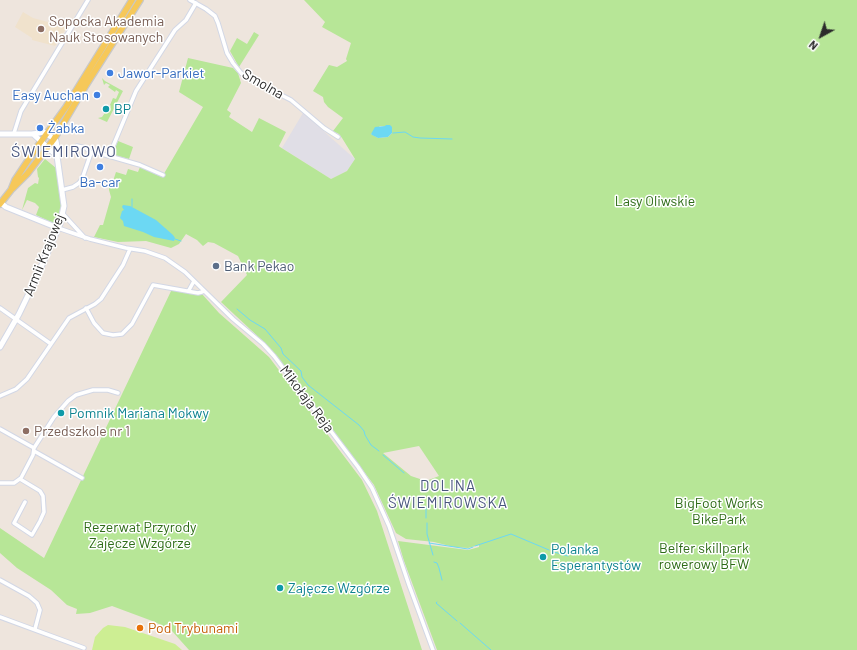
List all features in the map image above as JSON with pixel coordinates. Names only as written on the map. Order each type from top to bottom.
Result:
[{"type":"main road","points":[[0,204],[11,190],[41,142],[66,107],[132,0]]},
{"type":"main road","points":[[11,190],[20,183],[54,139],[140,0]]},
{"type":"street","points":[[14,133],[21,111],[88,0]]},
{"type":"street","name":"Smolna","points":[[190,0],[215,16],[227,53],[241,73],[292,100],[324,128],[338,137]]},
{"type":"street","points":[[109,156],[135,92],[175,30],[186,20],[196,3]]},
{"type":"street","points":[[0,134],[33,134],[44,132],[54,139]]},
{"type":"street","points":[[33,134],[57,156]]},
{"type":"street","name":"Armii Krajowej","points":[[0,347],[16,319],[63,214],[64,201],[57,147],[54,139]]},
{"type":"street","points":[[77,146],[86,148],[91,153],[95,152],[140,165],[163,175]]},
{"type":"street","points":[[62,190],[73,187],[79,183],[82,179],[91,153]]},
{"type":"street","name":"Mikołaja Reja","points":[[0,204],[85,238],[160,255],[179,268],[233,319],[263,344],[274,356],[365,477],[378,500],[389,526],[433,650]]},
{"type":"street","points":[[63,214],[83,234],[85,238]]},
{"type":"street","points":[[0,396],[16,389],[23,383],[69,318],[95,304],[107,290],[123,265],[130,249]]},
{"type":"street","points":[[189,290],[194,281]]},
{"type":"street","points":[[86,308],[94,323],[103,333],[113,335],[122,334],[132,324],[153,285],[189,290],[198,293],[204,291]]},
{"type":"street","points":[[0,308],[51,344]]},
{"type":"street","points":[[0,483],[14,483],[20,479],[34,449],[54,417],[68,401],[76,395],[93,390],[108,390],[118,393]]},
{"type":"street","points":[[0,429],[82,478]]},
{"type":"street","points":[[20,479],[40,491],[42,496],[44,512],[33,535],[14,523],[25,502]]},
{"type":"street","points":[[0,580],[29,596],[37,603],[40,610],[35,629]]},
{"type":"street","points":[[0,617],[84,648]]},
{"type":"shaded area","name":"Sopocka Akademia Nauk Stosowanych","points":[[23,12],[33,18],[67,27],[55,46],[32,40],[32,38],[15,27]]},
{"type":"shaded area","points":[[303,113],[355,159],[347,171],[331,179],[282,148]]},
{"type":"green space","name":"Lasy Oliwskie","points":[[304,0],[857,0],[857,650],[437,650],[398,541],[468,550],[479,547],[479,545],[468,548],[454,547],[434,542],[406,539],[396,533],[374,485],[279,359],[266,344],[221,302],[247,275],[238,256],[214,243],[208,242],[203,246],[197,240],[186,234],[179,244],[171,248],[146,241],[118,242],[94,237],[100,225],[103,225],[111,197],[109,187],[111,187],[116,172],[126,175],[128,169],[138,172],[140,167],[162,177],[203,107],[179,92],[188,58],[233,68],[238,73],[241,83],[227,110],[231,113],[229,117],[252,132],[259,118],[286,132],[279,146],[331,179],[347,171],[355,159],[339,134],[333,131],[343,118],[328,107],[324,102],[323,97],[313,91],[329,65],[337,67],[347,61],[346,59],[351,43],[322,27],[325,22]],"holes":[[[380,126],[385,126],[392,133],[388,137],[378,138],[371,134]],[[419,446],[439,476],[426,481],[411,476],[383,453]]]},
{"type":"green space","points":[[254,32],[259,35],[239,67],[230,51],[237,38],[247,44]]},
{"type":"green space","points":[[102,78],[123,91],[107,122],[98,118],[102,117],[107,110],[108,111],[113,98],[116,99],[119,92],[116,90],[115,92],[108,87],[110,85],[106,83],[104,85]]},
{"type":"green space","points":[[118,141],[133,147],[129,159],[114,155],[113,153]]},
{"type":"green space","points":[[45,159],[56,168],[61,194],[59,220],[55,224],[36,215],[39,207],[35,203],[27,200],[22,210],[28,188],[35,183],[38,184],[39,178],[37,169]]},
{"type":"green space","name":"Rezerwat Przyrody Zajęcze Wzgórze","points":[[172,289],[202,294],[219,313],[269,357],[362,480],[377,511],[422,650],[189,650],[172,631],[155,622],[112,606],[90,613],[76,614],[77,609],[67,605],[51,590],[17,568],[0,553],[0,528],[44,558]]},
{"type":"green space","points":[[108,625],[125,627],[175,644],[182,650],[92,650],[95,637]]},
{"type":"water","points":[[390,125],[392,127],[392,133],[388,137],[378,138],[371,134],[375,127]]},
{"type":"water","points":[[123,205],[130,206],[156,220],[173,235],[175,238],[174,241],[154,237],[124,226],[123,221],[120,218],[122,211],[124,210],[122,207]]},
{"type":"waterway","points":[[393,133],[405,132],[413,137],[420,138],[452,139]]},
{"type":"waterway","points":[[132,199],[132,207]]},
{"type":"waterway","points":[[175,239],[181,241]]},
{"type":"waterway","points":[[237,309],[250,320],[265,329],[281,348],[283,354],[301,371],[302,377],[308,385],[359,425],[364,431],[371,445],[379,451]]},
{"type":"waterway","points":[[383,455],[404,473]]},
{"type":"waterway","points":[[426,507],[426,518]]},
{"type":"waterway","points":[[427,523],[427,534],[433,555]]},
{"type":"waterway","points":[[475,546],[511,534],[549,550]]},
{"type":"waterway","points":[[429,543],[468,549],[473,547]]},
{"type":"waterway","points":[[554,552],[568,556]]},
{"type":"waterway","points":[[434,562],[437,563],[442,580]]},
{"type":"waterway","points":[[437,602],[436,603],[457,621]]},
{"type":"waterway","points":[[460,623],[491,650]]},
{"type":"place","name":"Sopocka Akademia Nauk Stosowanych","points":[[41,29]]},
{"type":"place","name":"Jawor-Parkiet","points":[[110,73]]},
{"type":"place","name":"Easy Auchan","points":[[97,95]]},
{"type":"place","name":"BP","points":[[106,109]]},
{"type":"place","name":"Żabka","points":[[40,128]]},
{"type":"place","name":"Ba-car","points":[[100,167]]},
{"type":"place","name":"Bank Pekao","points":[[216,266]]},
{"type":"place","name":"Pomnik Mariana Mokwy","points":[[61,413]]},
{"type":"place","name":"Przedszkole nr 1","points":[[26,431]]},
{"type":"place","name":"Polanka Esperantystów","points":[[543,557]]},
{"type":"place","name":"Zajęcze Wzgórze","points":[[280,588]]},
{"type":"place","name":"Pod Trybunami","points":[[140,628]]},
{"type":"district","name":"ŚWIEMIROWO","points":[[64,152]]},
{"type":"district","name":"DOLINA ŚWIEMIROWSKA","points":[[448,494]]},
{"type":"park label","name":"BigFoot Works BikePark","points":[[719,512]]},
{"type":"park label","name":"Belfer skillpark rowerowy BFW","points":[[704,556]]}]
